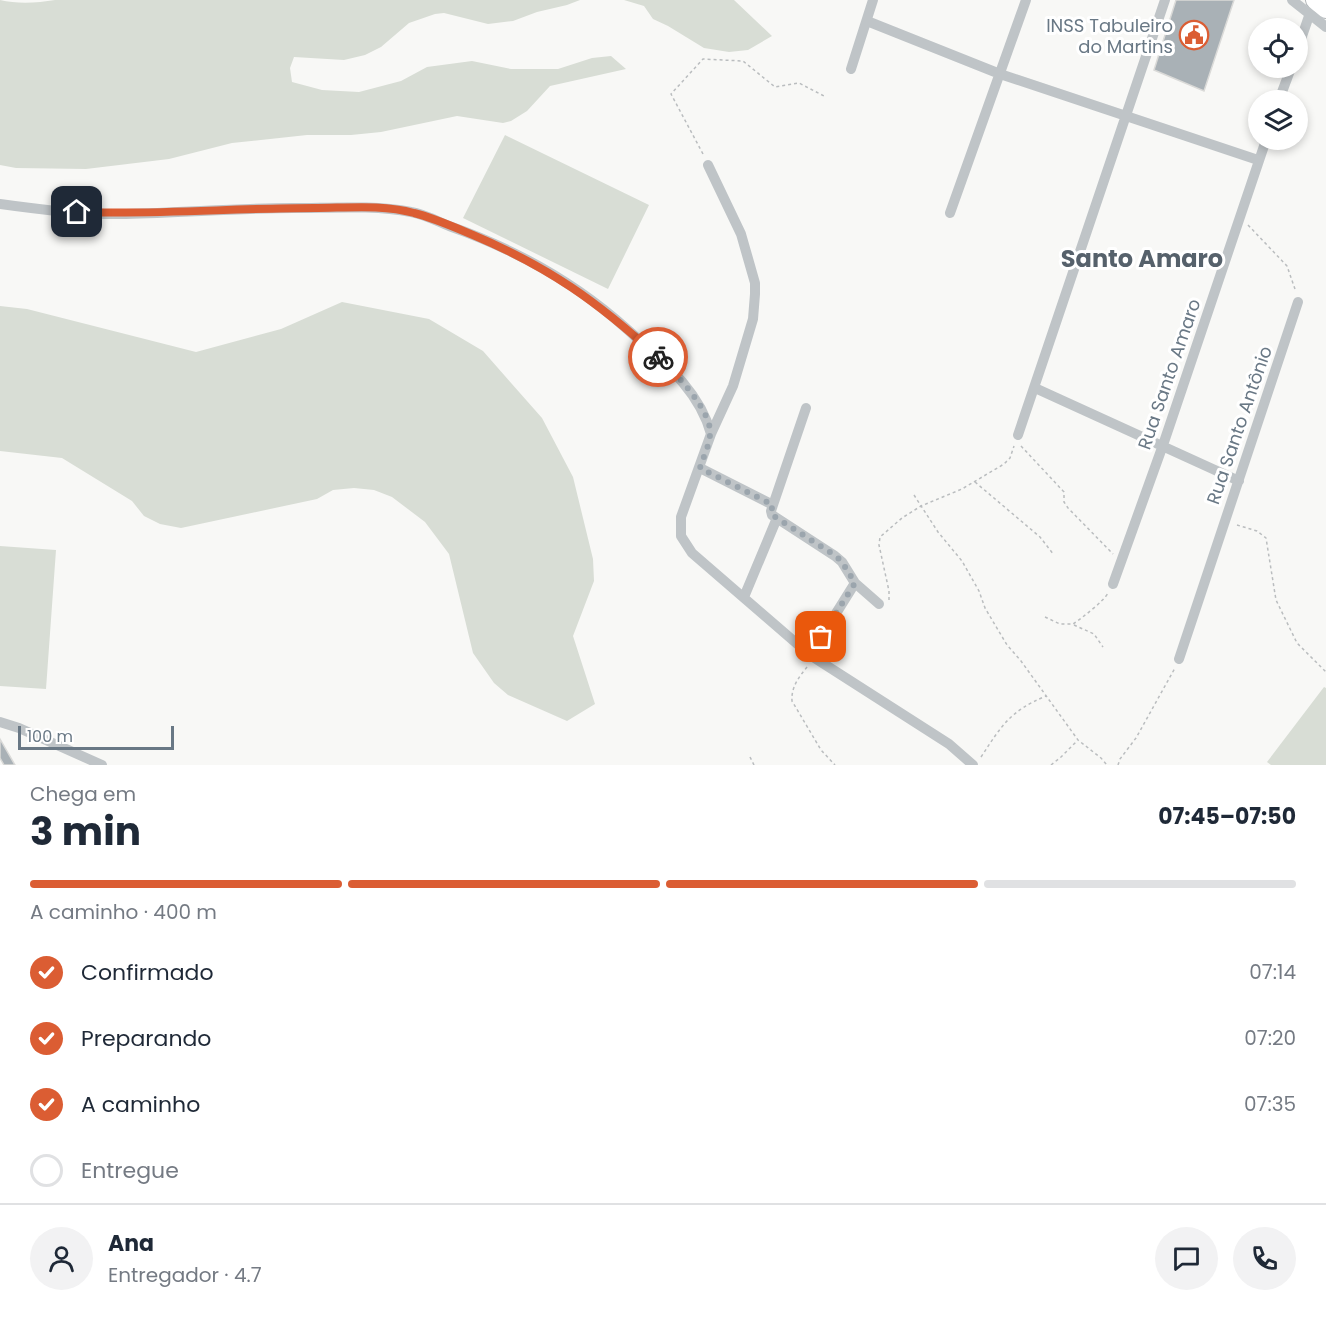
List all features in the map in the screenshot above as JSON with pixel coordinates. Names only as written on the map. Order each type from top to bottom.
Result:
[{"type":"street","points":[[851,69],[873,0]]},
{"type":"street","points":[[950,213],[1026,0]]},
{"type":"street","points":[[1018,435],[1165,0]]},
{"type":"street","points":[[1292,0],[1317,8],[1326,27]]},
{"type":"street","points":[[1308,27],[1317,8]]},
{"type":"street","points":[[867,21],[1000,74],[1258,160]]},
{"type":"street","name":"Rua Santo Amaro","points":[[1113,584],[1163,445],[1262,150]]},
{"type":"street","points":[[708,165],[741,234],[755,283],[755,294],[753,319],[733,386],[711,434],[681,517],[681,536],[692,552],[812,656],[949,744],[973,765]]},
{"type":"street","points":[[0,204],[53,212],[125,214],[264,208],[380,208],[413,212],[512,251],[570,285],[667,365],[686,385],[701,406],[711,434]]},
{"type":"street","name":"Rua Santo Antônio","points":[[1179,658],[1298,302]]},
{"type":"street","points":[[1035,388],[1239,481]]},
{"type":"street","points":[[806,408],[771,513],[836,556],[855,583],[879,604]]},
{"type":"street","points":[[700,468],[773,505]]},
{"type":"street","points":[[744,597],[777,518]]},
{"type":"street","points":[[812,656],[855,583]]},
{"type":"street","points":[[0,722],[19,728],[102,765]]},
{"type":"path","points":[[708,165],[672,94],[703,59],[743,61],[775,87],[800,83],[824,96]]},
{"type":"path","points":[[1240,216],[1287,266],[1296,287],[1298,302]]},
{"type":"path","points":[[879,604],[883,606],[890,599],[879,545],[880,537],[902,518],[921,506],[975,482],[1005,464],[1010,458],[1016,440],[1064,492],[1064,502],[1068,508],[1121,562]]},
{"type":"path","points":[[975,482],[1040,537],[1054,555]]},
{"type":"path","points":[[914,495],[938,532],[967,569],[985,608],[1007,645],[1078,740],[1107,765]]},
{"type":"path","points":[[1224,523],[1245,526],[1266,538],[1276,600],[1284,619],[1297,643],[1326,672]]},
{"type":"path","points":[[1073,624],[1102,602],[1113,584]]},
{"type":"path","points":[[1045,617],[1060,624],[1073,624],[1094,634],[1103,647]]},
{"type":"path","points":[[812,656],[795,684],[791,693],[792,700],[821,750],[835,765]]},
{"type":"path","points":[[1118,765],[1136,738],[1179,658]]},
{"type":"path","points":[[981,757],[1009,717],[1028,704],[1046,696]]},
{"type":"path","points":[[1051,765],[1078,740]]},
{"type":"path","points":[[750,757],[754,765]]},
{"type":"shaded area","points":[[0,0],[27,3],[55,0],[580,0],[513,21],[488,24],[444,13],[435,14],[409,23],[381,47],[365,55],[344,60],[294,57],[290,68],[292,82],[322,90],[359,92],[401,81],[427,67],[472,61],[511,69],[558,69],[592,58],[611,56],[626,69],[550,86],[527,111],[503,123],[457,116],[381,132],[307,135],[232,143],[169,159],[86,169],[16,168],[0,165]]},
{"type":"shaded area","points":[[624,0],[734,0],[772,36],[748,50],[729,52],[704,48],[653,19],[644,6]]},
{"type":"shaded area","points":[[505,135],[649,205],[608,289],[463,218]]},
{"type":"shaded area","points":[[342,302],[429,319],[483,351],[542,418],[573,477],[593,559],[594,581],[573,636],[595,704],[567,721],[508,695],[494,683],[473,653],[449,554],[425,522],[392,497],[374,490],[354,488],[333,490],[317,499],[181,528],[160,524],[144,516],[132,501],[62,458],[0,451],[0,306],[27,309],[196,352],[281,329]]},
{"type":"shaded area","points":[[0,546],[56,550],[46,689],[0,686]]},
{"type":"shaded area","points":[[1324,687],[1326,688],[1326,765],[1271,765],[1267,762]]},
{"type":"building","name":"INSS Tabuleiro do Martins","points":[[1176,0],[1234,0],[1204,91],[1154,70]]},
{"type":"building","points":[[0,739],[15,765],[4,765],[0,758]]},
{"type":"way so far","points":[[658,357],[686,385],[701,406],[705,416],[711,434],[700,468],[773,505],[771,513],[775,518],[836,556],[847,569],[855,583],[821,637]]},
{"type":"place","name":"INSS Tabuleiro do Martins","points":[[1194,35]]},
{"type":"district","name":"Santo Amaro","points":[[1142,258]]},
{"type":"route","points":[[77,212],[125,214],[264,208],[380,208],[413,212],[512,251],[543,268],[620,322],[658,357]]}]
